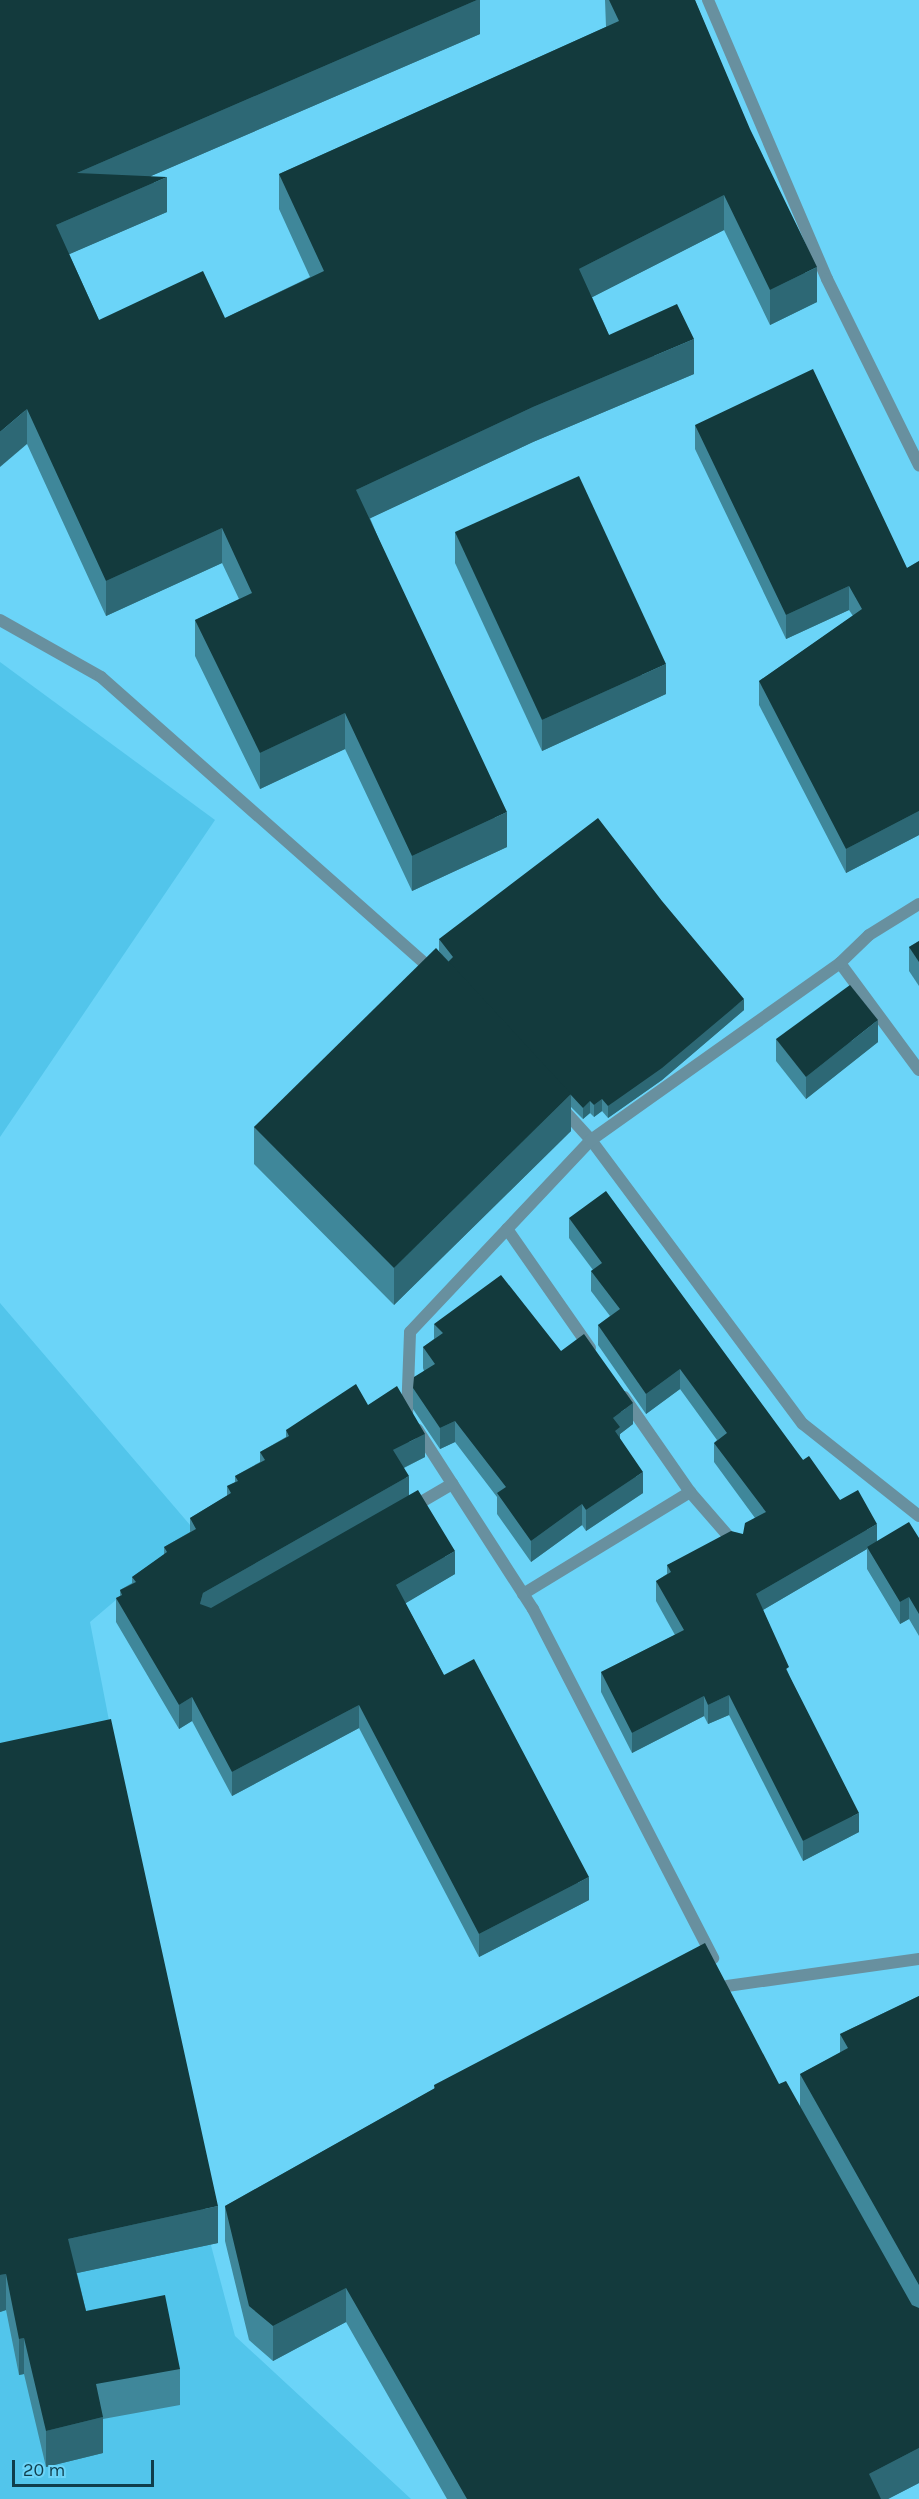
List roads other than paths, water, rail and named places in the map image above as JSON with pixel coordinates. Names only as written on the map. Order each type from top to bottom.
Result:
[{"type":"street","points":[[708,0],[827,279],[919,465]]},
{"type":"street","points":[[0,620],[101,677],[417,953],[440,979]]},
{"type":"street","points":[[919,904],[869,935],[840,963],[591,1140],[410,1332],[405,1411],[523,1594],[729,1991],[919,1959]]},
{"type":"street","points":[[840,963],[919,1070]]},
{"type":"street","points":[[552,1097],[591,1140],[803,1424],[919,1516]]},
{"type":"street","points":[[507,1229],[595,1355]]},
{"type":"street","points":[[616,1385],[690,1492],[738,1547]]},
{"type":"street","points":[[401,1513],[452,1484]]},
{"type":"street","points":[[523,1594],[690,1492]]}]
